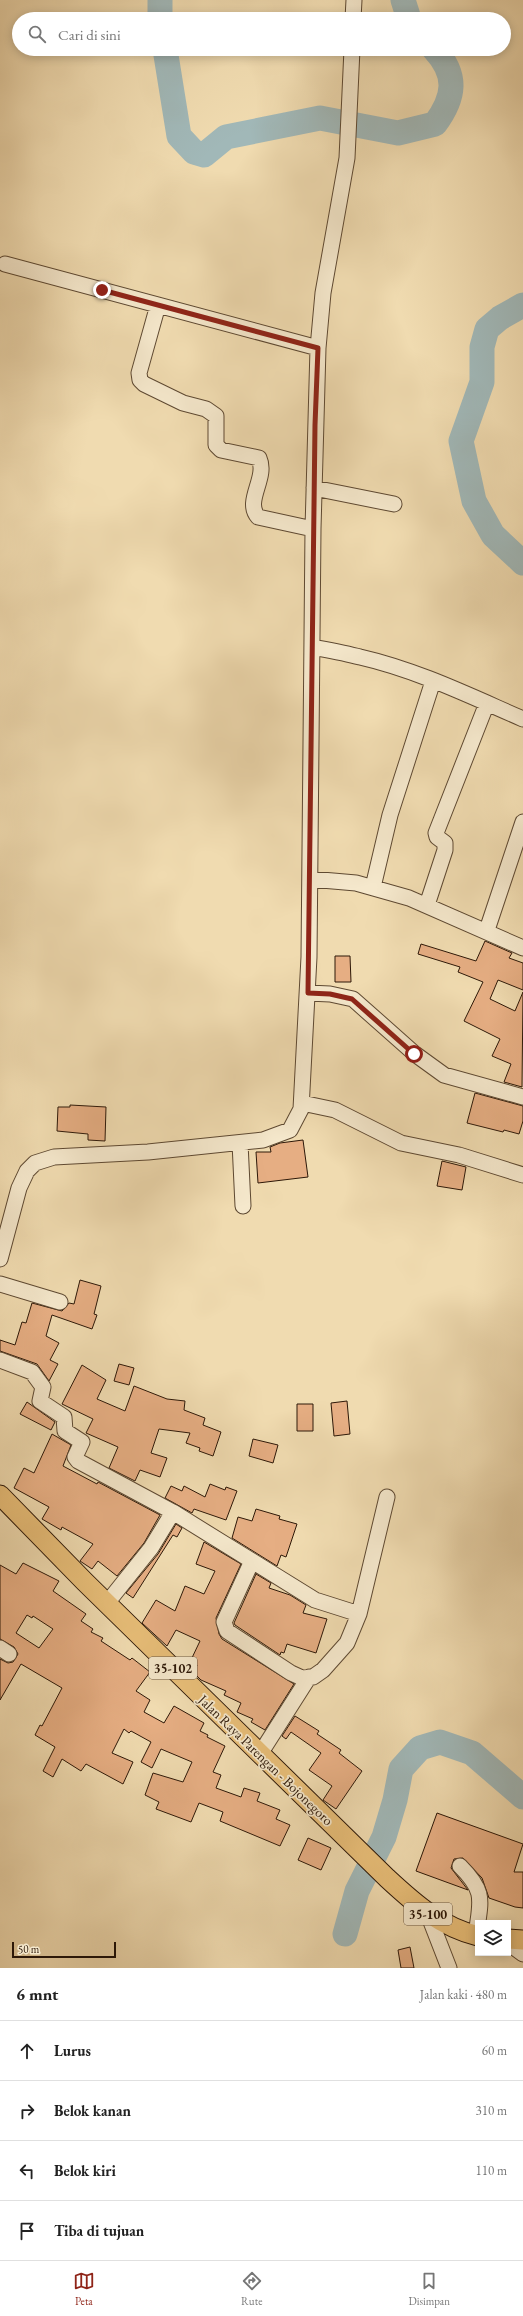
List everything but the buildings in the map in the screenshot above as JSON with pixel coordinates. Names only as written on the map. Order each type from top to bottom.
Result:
[{"type":"main road","name":"Jalan Raya Parengan - Bojonegoro","points":[[0,1495],[107,1603],[387,1878],[428,1914],[449,1926],[475,1935]]},
{"type":"main road","points":[[511,1939],[523,1940]]},
{"type":"street","points":[[353,12],[354,0]]},
{"type":"street","points":[[0,1259],[19,1188],[27,1171],[35,1162],[54,1156],[148,1152],[263,1140],[290,1130],[295,1123],[302,1103],[308,993],[313,529],[318,348],[323,292],[347,158],[352,56]]},
{"type":"street","points":[[5,264],[318,348]]},
{"type":"street","points":[[158,305],[139,373],[140,380],[151,388],[183,403],[206,410],[216,416],[216,445],[221,450],[259,458],[263,467],[252,506],[254,513],[258,517],[313,529]]},
{"type":"street","points":[[314,488],[394,504]]},
{"type":"street","points":[[312,647],[361,657],[433,681],[523,719]]},
{"type":"street","points":[[372,886],[390,815],[433,681]]},
{"type":"street","points":[[427,905],[445,850],[445,843],[437,837],[436,833],[487,703]]},
{"type":"street","points":[[487,930],[523,822]]},
{"type":"street","points":[[310,879],[372,886],[427,905],[487,930],[523,948]]},
{"type":"street","points":[[308,993],[330,994],[352,999],[414,1054],[444,1075],[523,1097]]},
{"type":"street","points":[[302,1103],[335,1110],[401,1143],[459,1155],[523,1175]]},
{"type":"street","points":[[240,1143],[243,1206]]},
{"type":"street","points":[[0,1284],[60,1302]]},
{"type":"street","points":[[0,1360],[35,1375],[43,1387],[40,1401],[64,1417],[65,1431],[82,1442],[76,1459],[173,1512],[315,1600],[358,1614]]},
{"type":"street","points":[[252,1560],[224,1622],[224,1627],[226,1631],[292,1673],[302,1678],[309,1677],[323,1670],[347,1643],[358,1614],[386,1497]]},
{"type":"street","points":[[107,1603],[152,1548],[173,1512]]},
{"type":"street","points":[[260,1754],[309,1677]]},
{"type":"street","points":[[460,1866],[475,1881],[479,1890],[478,1920]]},
{"type":"street","points":[[428,1914],[449,1968]]},
{"type":"street","points":[[511,1945],[523,1954]]},
{"type":"waterway","points":[[160,0],[160,12]]},
{"type":"waterway","points":[[403,0],[407,12]]},
{"type":"waterway","points":[[166,56],[179,136],[194,152],[204,155],[226,137],[320,118],[398,133],[435,124],[447,105],[451,86],[447,68],[440,56]]},
{"type":"waterway","points":[[523,305],[500,318],[487,329],[482,347],[482,382],[461,441],[474,501],[493,535],[523,563]]},
{"type":"waterway","points":[[345,1934],[357,1891],[384,1837],[395,1800],[401,1769],[420,1748],[440,1742],[472,1753],[523,1797]]},
{"type":"route","points":[[102,290],[318,348],[313,529],[308,993],[330,994],[352,999],[414,1054]]}]
